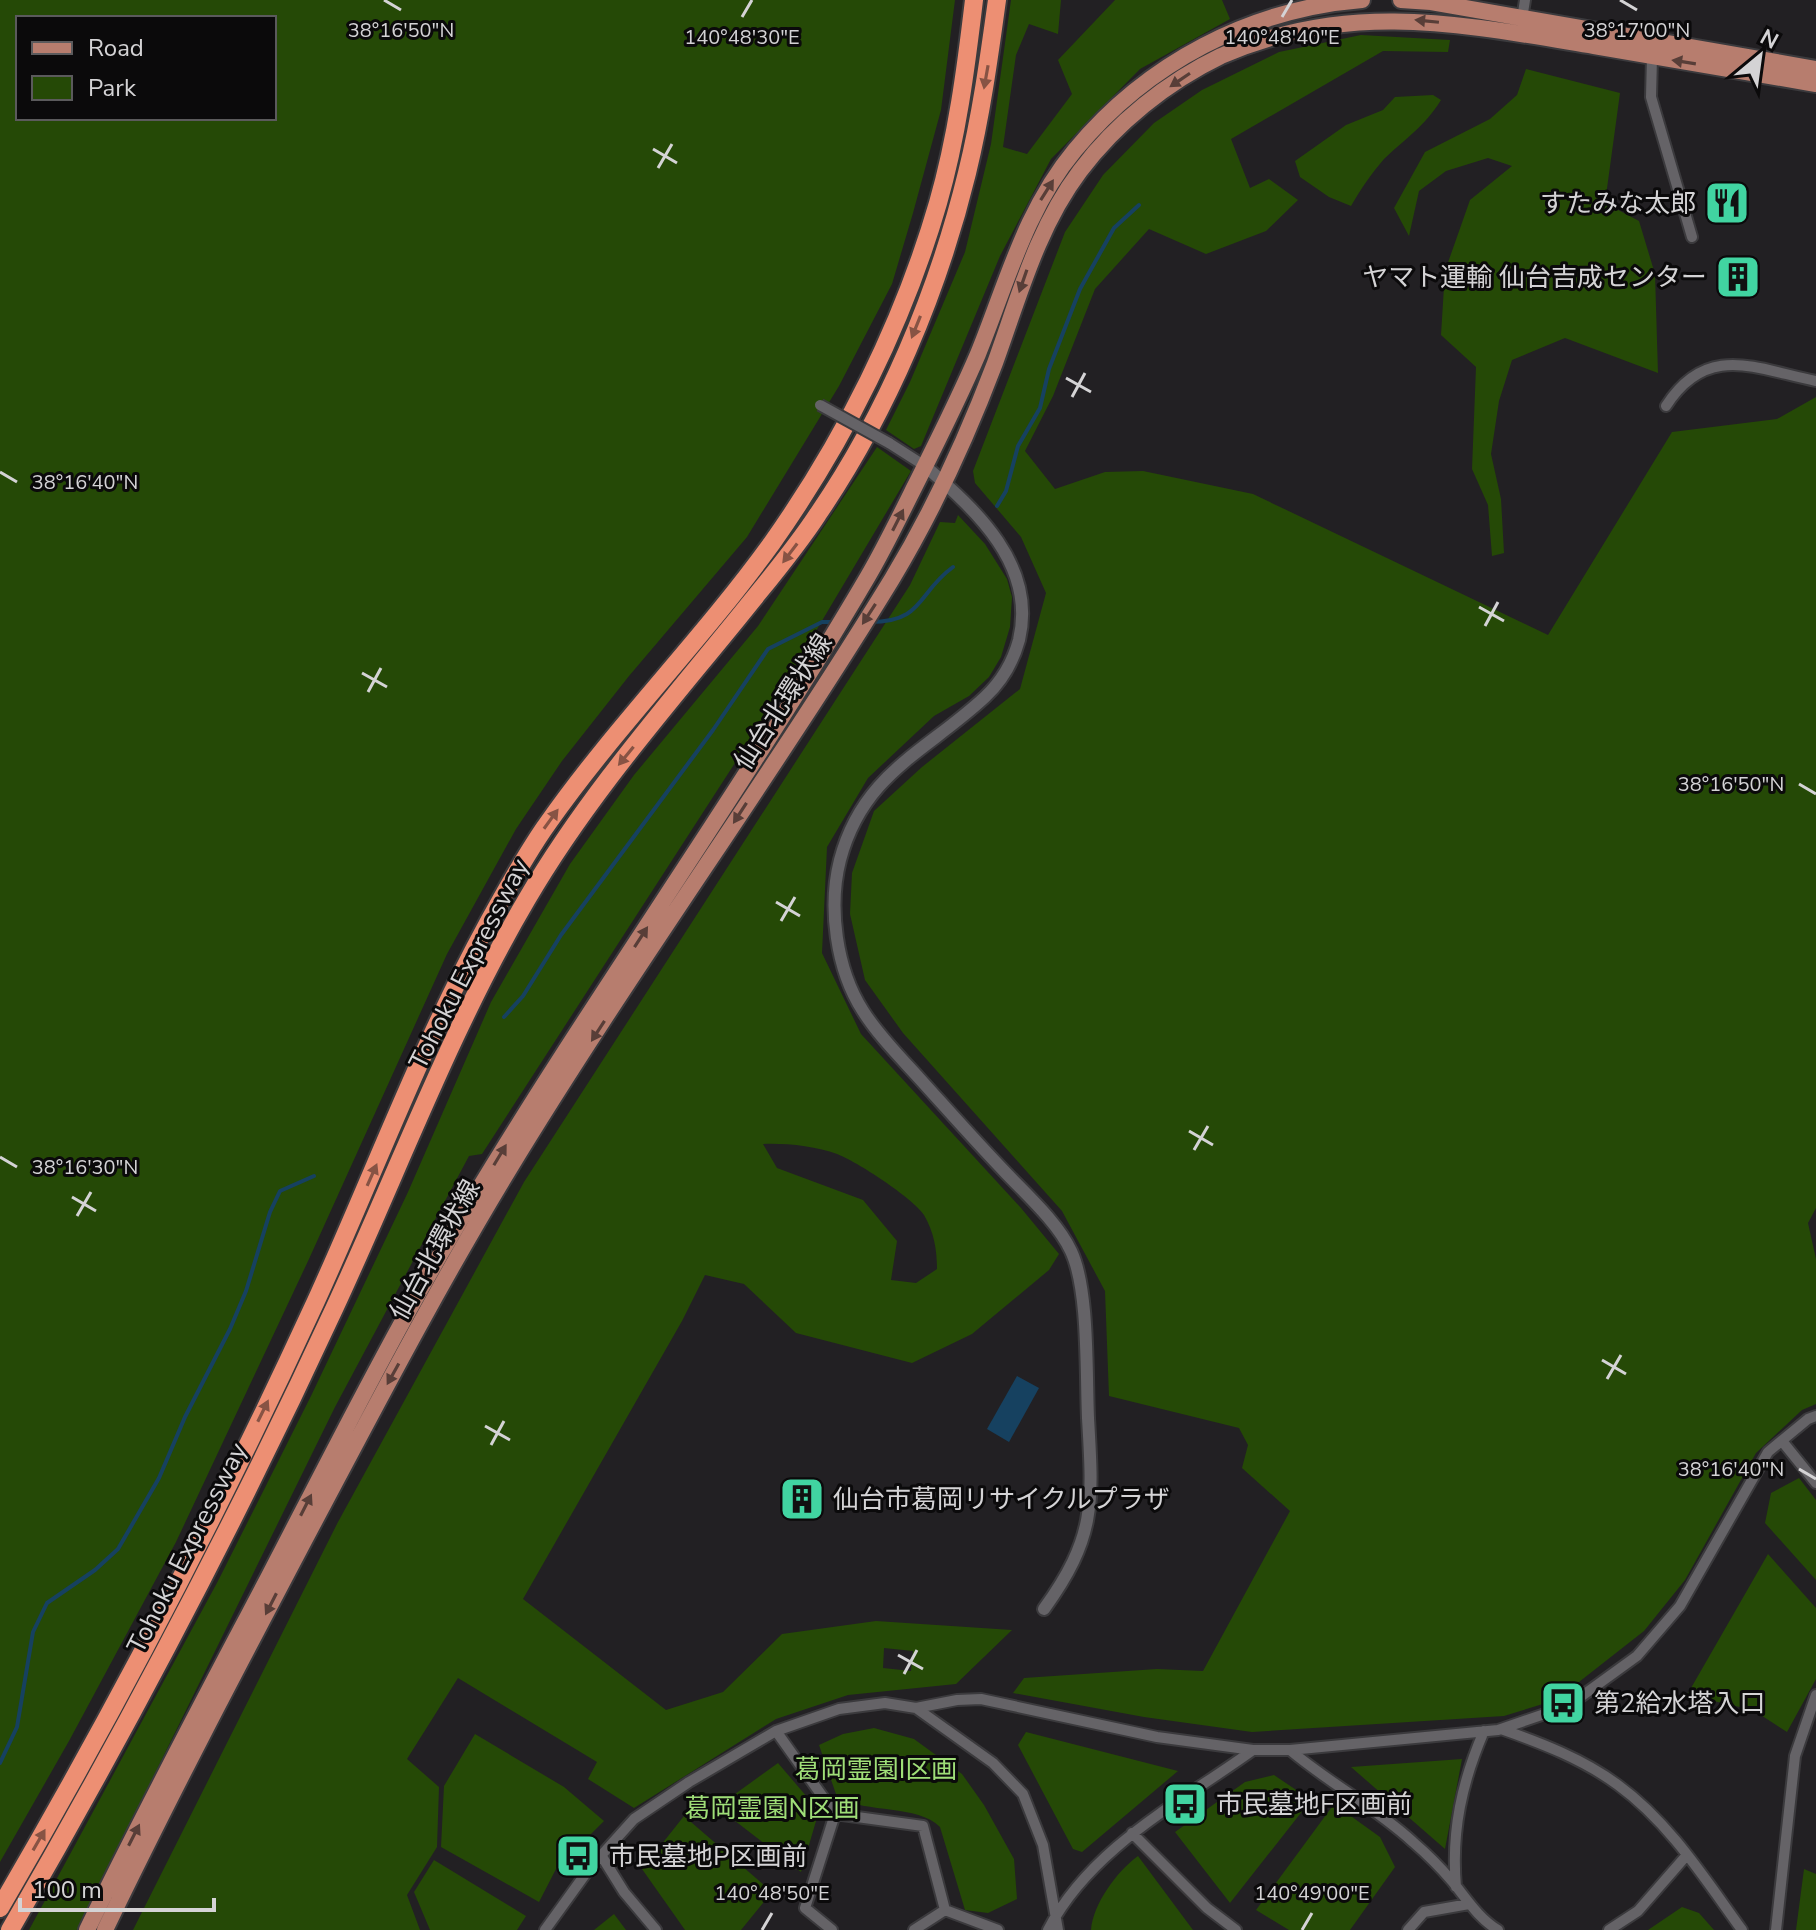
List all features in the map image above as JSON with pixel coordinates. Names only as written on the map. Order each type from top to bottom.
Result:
[{"type":"highway","name":"Tohoku Expressway","points":[[0,1908],[104,1724],[212,1518],[315,1303],[440,1018],[509,885],[547,824],[579,782],[768,548],[816,475],[856,405],[900,309],[940,197],[956,122],[974,0]]},
{"type":"highway","name":"Tohoku Expressway","points":[[10,1930],[120,1735],[242,1500],[333,1310],[457,1037],[528,898],[593,798],[818,515],[878,409],[916,327],[956,214],[982,99],[997,0]]},
{"type":"main road","name":"仙台北環状線","points":[[87,1930],[345,1430],[468,1208],[538,1093],[721,814],[870,573],[975,361],[1029,221],[1059,171],[1090,133],[1151,78],[1203,45],[1256,21],[1288,11],[1362,0]]},
{"type":"main road","points":[[1401,0],[1431,2],[1816,69]]},
{"type":"main road","name":"仙台北環状線","points":[[105,1930],[337,1479],[485,1211],[542,1116],[895,574],[958,455],[1040,236],[1081,170],[1122,125],[1188,74],[1220,56],[1276,34],[1357,18],[1434,21],[1816,84]]},
{"type":"street","points":[[1522,19],[1525,0]]},
{"type":"street","points":[[1652,57],[1651,97],[1692,237]]},
{"type":"street","points":[[1666,406],[1676,389],[1705,368],[1743,363],[1816,381]]},
{"type":"street","points":[[820,405],[925,466],[1005,549],[1017,575],[1023,615],[1009,667],[985,697],[897,766],[873,794],[845,842],[834,890],[842,959],[862,1010],[903,1060],[1039,1208],[1073,1258],[1080,1284],[1092,1487],[1089,1519],[1080,1550],[1067,1577],[1044,1609]]},
{"type":"street","points":[[545,1930],[601,1855],[634,1819],[689,1782],[776,1731],[839,1709],[885,1703],[916,1708],[981,1699],[1157,1737],[1253,1750],[1290,1750],[1501,1729],[1568,1706],[1637,1656],[1680,1606],[1768,1452],[1816,1416]]},
{"type":"street","points":[[1782,1441],[1816,1483]]},
{"type":"street","points":[[1776,1930],[1795,1756],[1816,1695]]},
{"type":"street","points":[[916,1708],[993,1763],[1023,1794],[1043,1845],[1058,1930]]},
{"type":"street","points":[[1501,1729],[1557,1751],[1616,1784],[1659,1821],[1742,1930]]},
{"type":"street","points":[[776,1731],[835,1814],[923,1826],[945,1910]]},
{"type":"street","points":[[1456,1887],[1455,1839],[1459,1807],[1465,1779],[1484,1731]]},
{"type":"street","points":[[1048,1930],[1056,1914],[1100,1862],[1132,1833],[1253,1750]]},
{"type":"street","points":[[1290,1750],[1390,1822],[1434,1862],[1469,1904],[1498,1930]]},
{"type":"street","points":[[832,1930],[805,1908],[835,1814]]},
{"type":"street","points":[[1132,1833],[1207,1908],[1236,1930]]},
{"type":"street","points":[[601,1855],[624,1892],[656,1930]]},
{"type":"street","points":[[1609,1930],[1638,1911],[1686,1856]]},
{"type":"street","points":[[1408,1930],[1424,1912],[1469,1904]]},
{"type":"street","points":[[914,1930],[945,1910]]},
{"type":"street","points":[[945,1910],[998,1930]]},
{"type":"green space","points":[[0,0],[955,0],[941,110],[892,284],[839,386],[747,537],[629,676],[562,761],[516,829],[447,954],[176,1542],[0,1862]]},
{"type":"green space","points":[[1011,0],[1061,0],[1058,34],[1029,24],[1016,55],[1003,147],[1027,154],[1072,94],[1058,60],[1115,0],[1222,0],[1230,19],[1140,69],[1051,159],[1000,256],[921,446],[914,449],[886,430],[910,382],[965,252],[991,144]]},
{"type":"green space","points":[[1361,35],[1450,40],[1448,52],[1383,51],[1231,139],[1250,188],[1269,179],[1298,200],[1266,231],[1206,254],[1149,229],[1095,289],[1053,396],[1025,451],[1055,489],[1105,472],[1143,471],[1253,494],[1548,635],[1672,432],[1777,419],[1816,397],[1816,1208],[1808,1223],[1816,1259],[1816,1404],[1802,1410],[1756,1453],[1685,1580],[1644,1631],[1556,1700],[1504,1716],[1252,1732],[1144,1717],[1013,1693],[1024,1678],[1157,1669],[1203,1671],[1290,1511],[1242,1468],[1248,1445],[1239,1428],[1109,1396],[1105,1291],[1062,1211],[903,1033],[865,980],[850,914],[852,873],[874,811],[922,767],[1020,689],[1046,593],[1021,537],[975,483],[973,471],[1065,232],[1103,175],[1154,123],[1202,90],[1279,52]]},
{"type":"green space","points":[[1526,69],[1620,93],[1605,203],[1639,221],[1655,274],[1658,373],[1565,338],[1512,360],[1499,401],[1491,454],[1501,499],[1504,553],[1492,556],[1488,505],[1472,469],[1476,367],[1441,335],[1445,271],[1470,200],[1512,166],[1488,158],[1446,171],[1419,191],[1409,236],[1394,208],[1425,152],[1490,119],[1517,95]]},
{"type":"green space","points":[[1433,95],[1441,100],[1435,109],[1384,159],[1351,206],[1329,197],[1300,177],[1295,161],[1346,125],[1383,110],[1395,97]]},
{"type":"green space","points":[[877,447],[911,471],[766,715],[482,1154],[469,1156],[335,1407],[78,1930],[29,1930],[218,1581],[311,1396],[408,1192],[491,1002],[570,864],[634,775],[758,626]]},
{"type":"green space","points":[[958,515],[985,544],[1007,579],[1012,597],[1010,627],[1001,657],[989,677],[969,696],[934,716],[868,778],[827,847],[822,953],[861,1034],[1021,1208],[1059,1254],[1049,1270],[972,1334],[912,1363],[796,1333],[744,1284],[705,1275],[682,1321],[523,1599],[666,1710],[723,1692],[782,1634],[876,1621],[1012,1630],[956,1684],[848,1695],[776,1719],[634,1808],[588,1779],[597,1762],[458,1678],[407,1759],[439,1787],[437,1847],[407,1895],[420,1930],[133,1930],[338,1522],[524,1182],[910,585],[940,522],[955,523]],"holes":[[[763,1144],[800,1146],[837,1154],[897,1190],[924,1215],[934,1241],[937,1269],[916,1283],[891,1280],[897,1241],[863,1200],[777,1168]],[[884,1648],[913,1651],[911,1671],[883,1668]]]},
{"type":"green space","points":[[1799,1478],[1816,1500],[1816,1580],[1765,1523],[1771,1493]]},
{"type":"green space","points":[[1768,1554],[1816,1608],[1816,1679],[1787,1732],[1753,1710],[1687,1695]]},
{"type":"green space","name":"葛岡霊園I区画","points":[[874,1728],[914,1739],[962,1774],[984,1805],[1014,1859],[1017,1899],[988,1913],[965,1910],[940,1827],[919,1815],[863,1806],[837,1797],[819,1745],[843,1734]]},
{"type":"green space","points":[[1026,1732],[1178,1771],[1082,1852],[1073,1849],[1018,1745]]},
{"type":"green space","points":[[475,1734],[564,1787],[604,1821],[556,1869],[539,1902],[441,1847],[444,1786]]},
{"type":"green space","points":[[1462,1759],[1445,1849],[1351,1767]]},
{"type":"green space","name":"葛岡霊園N区画","points":[[778,1763],[819,1811],[801,1872],[717,1807]]},
{"type":"green space","points":[[1274,1775],[1311,1800],[1230,1903],[1175,1832],[1245,1782]]},
{"type":"green space","points":[[1334,1804],[1380,1837],[1395,1867],[1350,1930],[1289,1930],[1256,1910]]},
{"type":"green space","points":[[684,1816],[772,1892],[741,1930],[685,1930],[642,1869]]},
{"type":"green space","points":[[1138,1856],[1193,1930],[1091,1930],[1096,1910],[1107,1889]]},
{"type":"green space","points":[[434,1860],[526,1916],[517,1930],[430,1930],[414,1892]]},
{"type":"green space","points":[[1804,1869],[1816,1874],[1816,1930],[1796,1930]]},
{"type":"green space","points":[[1682,1907],[1699,1913],[1714,1930],[1648,1930]]},
{"type":"green space","points":[[614,1914],[626,1930],[594,1930]]},
{"type":"water","points":[[1017,1376],[1039,1388],[1009,1442],[987,1429]]},
{"type":"waterway","points":[[997,506],[1006,491],[1018,446],[1040,408],[1049,369],[1080,289],[1114,228],[1139,205]]},
{"type":"waterway","points":[[870,622],[901,617],[918,604],[953,567]]},
{"type":"waterway","points":[[504,1017],[523,996],[561,935],[713,730],[768,649],[822,622],[834,622]]},
{"type":"waterway","points":[[0,1763],[17,1727],[33,1632],[47,1603],[95,1570],[118,1549],[159,1478],[185,1417],[230,1329],[280,1191],[314,1176]]},
{"type":"place","name":"すたみな太郎","points":[[1727,203]]},
{"type":"place","name":"ヤマト運輸 仙台吉成センター","points":[[1738,277]]},
{"type":"place","name":"仙台市葛岡リサイクルプラザ","points":[[802,1499]]},
{"type":"place","name":"第2給水塔入口","points":[[1563,1703]]},
{"type":"place","name":"市民墓地F区画前","points":[[1185,1804]]},
{"type":"place","name":"市民墓地P区画前","points":[[578,1856]]}]
